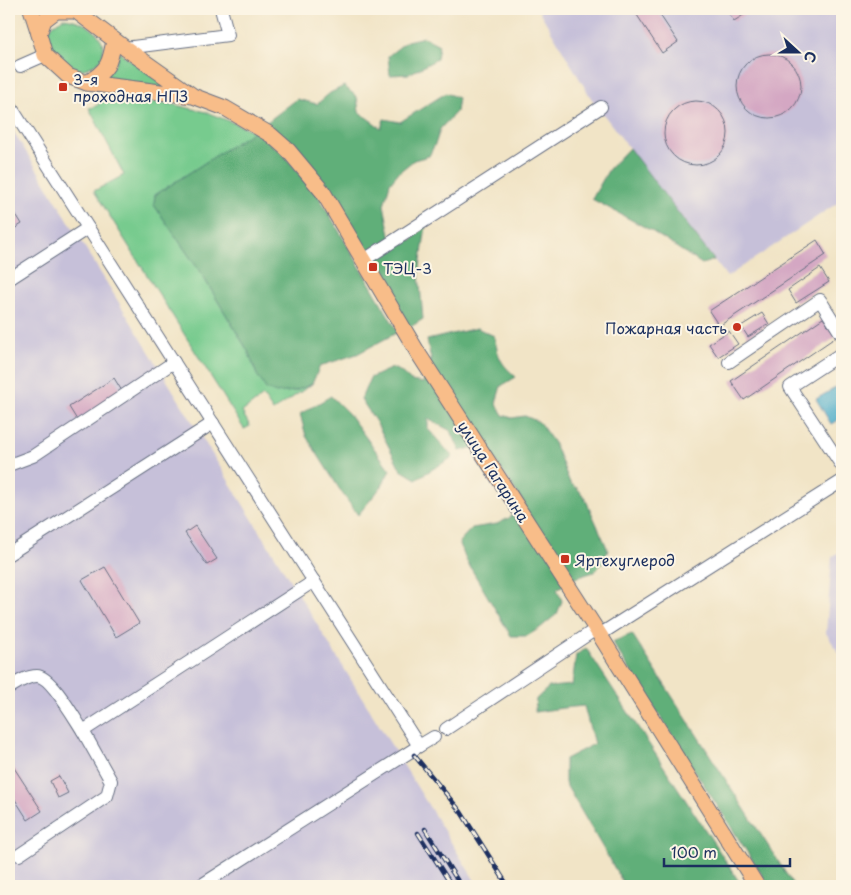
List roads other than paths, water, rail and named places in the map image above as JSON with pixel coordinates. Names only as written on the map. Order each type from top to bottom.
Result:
[{"type":"main road","points":[[31,9],[45,55]]},
{"type":"main road","name":"улица Гагарина","points":[[39,34],[44,20],[56,11],[75,10],[119,44],[193,96]]},
{"type":"main road","points":[[87,83],[103,74],[119,44]]},
{"type":"main road","name":"улица Гагарина","points":[[45,55],[68,76],[87,83],[193,96],[225,108],[271,135],[288,150],[324,192],[418,353],[757,886]]},
{"type":"street","points":[[119,44],[228,35],[221,9]]},
{"type":"street","points":[[20,66],[45,55]]},
{"type":"street","points":[[9,104],[419,746]]},
{"type":"street","points":[[364,260],[601,107]]},
{"type":"street","points":[[9,279],[88,228]]},
{"type":"street","points":[[728,362],[820,300],[842,335]]},
{"type":"street","points":[[842,353],[790,387],[842,466]]},
{"type":"street","points":[[9,465],[33,456],[174,362]]},
{"type":"street","points":[[9,554],[213,423]]},
{"type":"street","points":[[446,729],[597,632],[842,482]]},
{"type":"street","points":[[83,731],[314,581]]},
{"type":"street","points":[[9,688],[25,678],[38,675],[49,681],[83,731],[111,781],[107,796],[19,855]]},
{"type":"street","points":[[204,885],[434,737]]},
{"type":"water","points":[[842,384],[842,418],[831,424],[816,399]]},
{"type":"railway","points":[[414,755],[461,812],[508,886]]},
{"type":"railway","points":[[425,829],[461,886]]},
{"type":"railway","points":[[418,833],[452,886]]},
{"type":"place","name":"3-я проходная НПЗ","points":[[63,87]]},
{"type":"place","name":"ТЭЦ-3","points":[[373,267]]},
{"type":"place","name":"Пожарная часть","points":[[737,327]]},
{"type":"place","name":"Яртехуглерод","points":[[565,559]]}]
